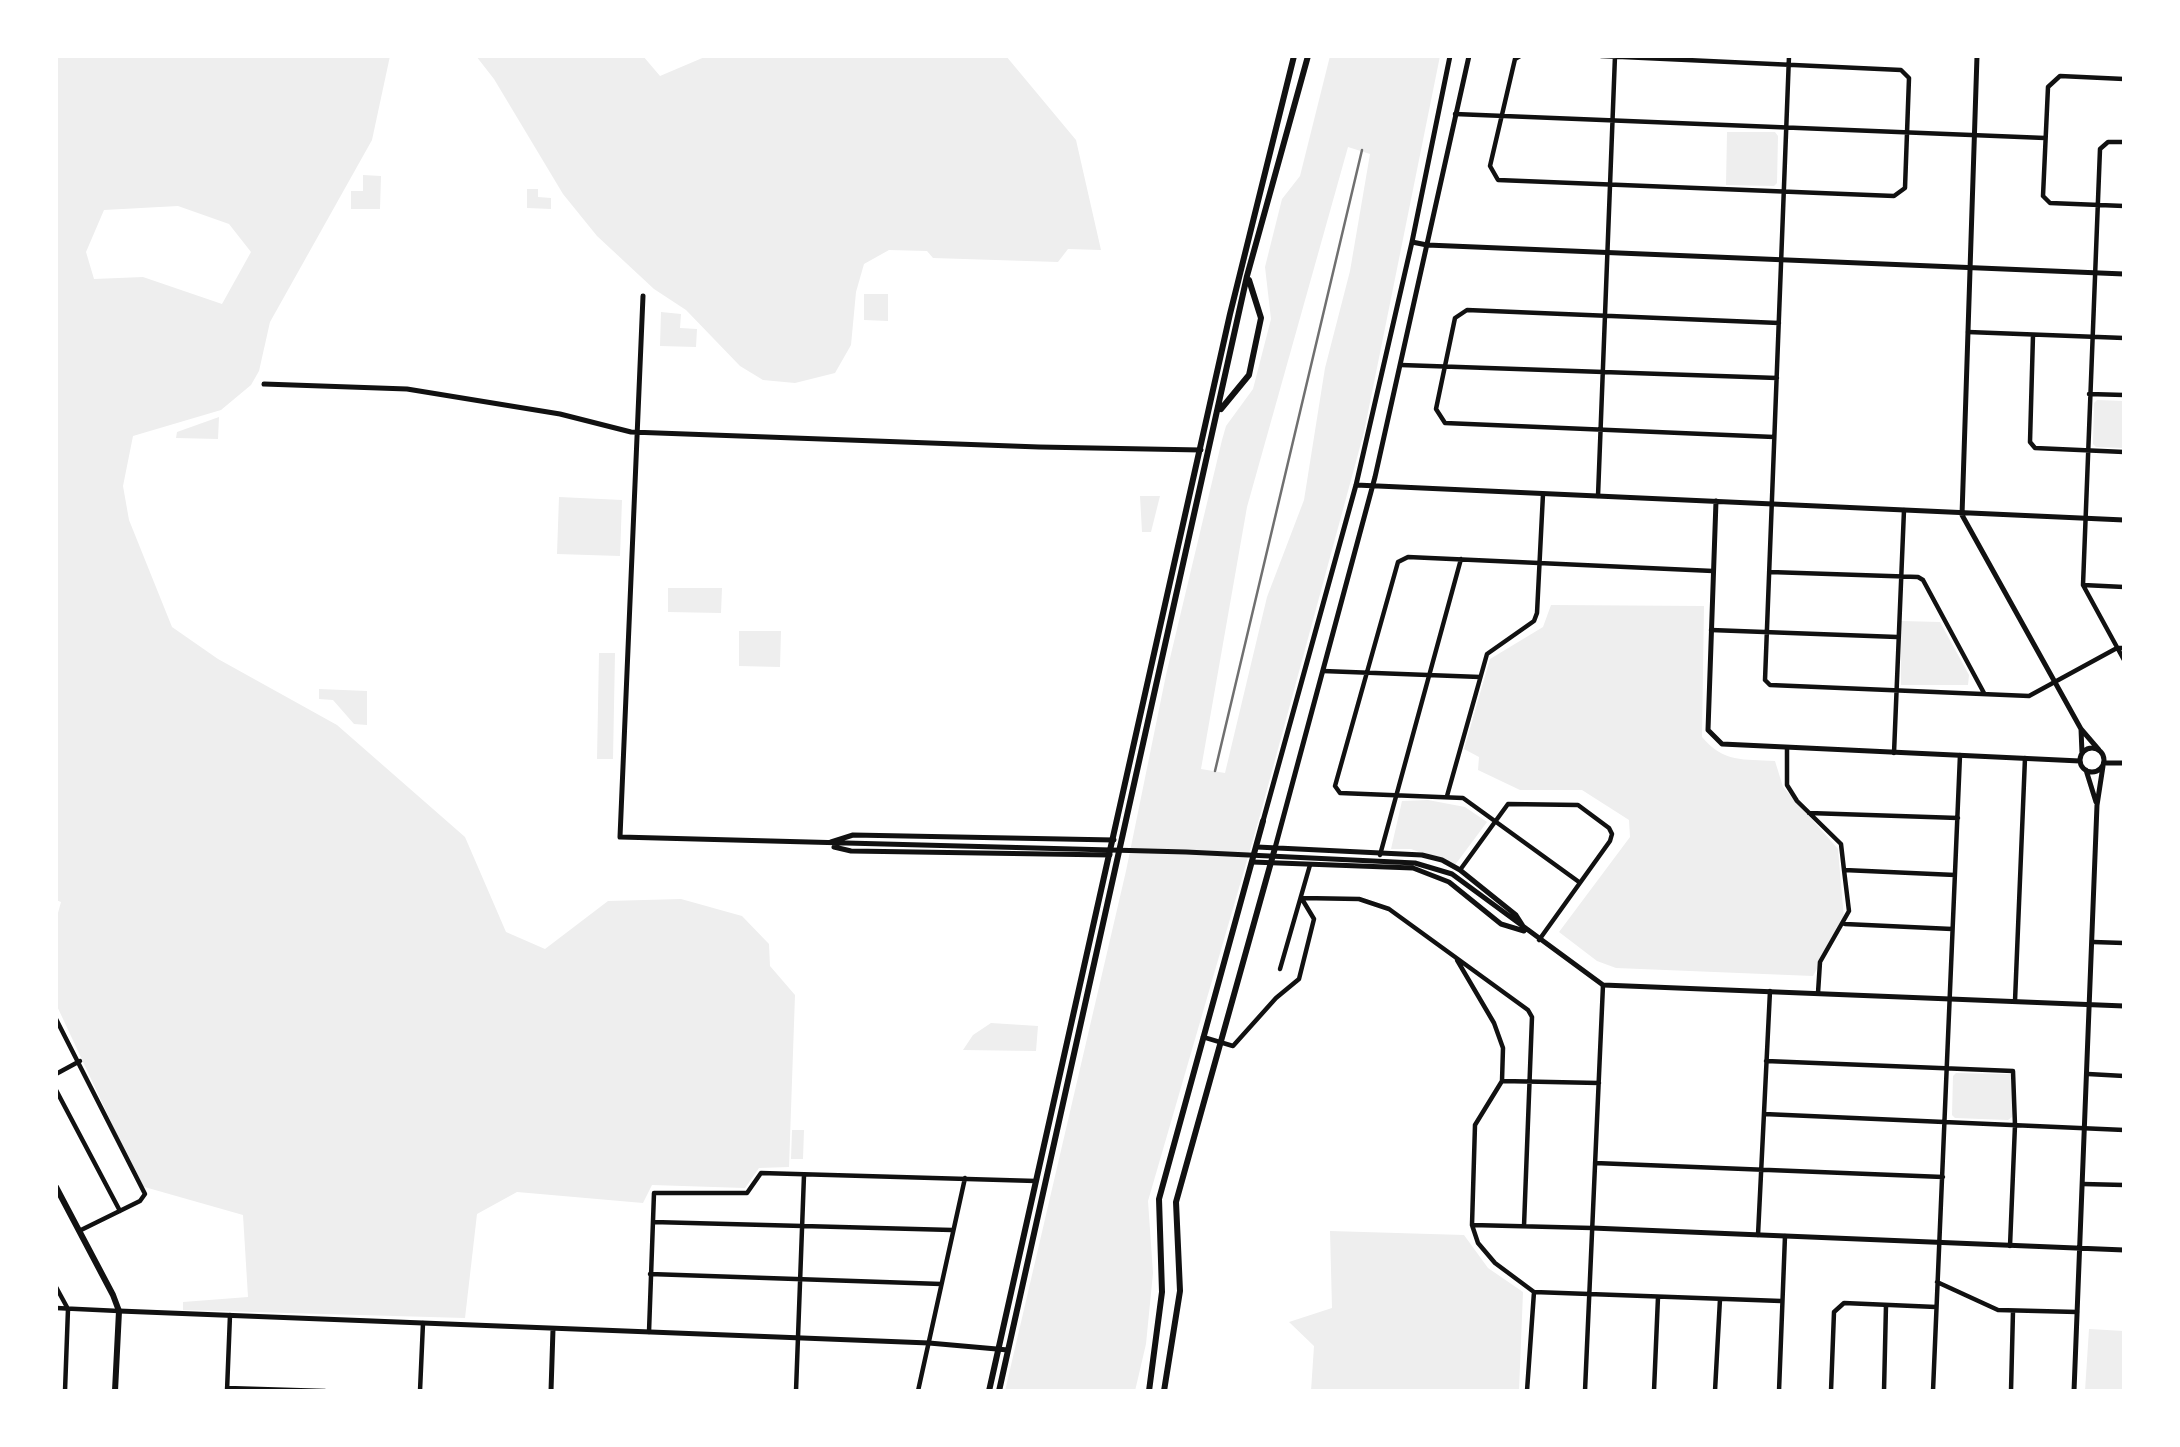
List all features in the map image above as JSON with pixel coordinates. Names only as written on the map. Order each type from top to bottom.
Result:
[{"type":"main road","points":[[1117,840],[1252,221],[1294,56]]},
{"type":"main road","points":[[989,1391],[1036,1181],[1220,411],[1247,276],[1308,56]]},
{"type":"main road","points":[[1220,411],[1249,375],[1261,318],[1247,276]]},
{"type":"main road","points":[[1149,1391],[1162,1292],[1159,1199],[1263,821]]},
{"type":"main road","points":[[1164,1391],[1180,1291],[1176,1202],[1275,848]]},
{"type":"main road","points":[[999,1391],[1113,855]]},
{"type":"main road","points":[[56,1187],[114,1295],[119,1311],[115,1391]]},
{"type":"street","points":[[1263,821],[1356,485],[1412,242],[1450,56]]},
{"type":"street","points":[[1275,848],[1401,365],[1469,56]]},
{"type":"street","points":[[1520,56],[1515,59],[1490,166],[1498,180],[1894,196],[1905,188],[1909,78],[1901,70],[1601,56]]},
{"type":"street","points":[[1598,496],[1615,56]]},
{"type":"street","points":[[1789,56],[1765,680],[1770,685],[2029,696],[2117,648],[2124,648]]},
{"type":"street","points":[[1977,56],[1962,515],[2081,729],[2099,750],[2104,765],[2097,806],[2074,1391]]},
{"type":"street","points":[[2124,79],[2060,76],[2048,87],[2043,196],[2050,203],[2124,206]]},
{"type":"street","points":[[1455,114],[2045,138]]},
{"type":"street","points":[[2124,142],[2108,142],[2100,149],[2083,585],[2124,660]]},
{"type":"street","points":[[1412,242],[1427,245],[2124,274]]},
{"type":"street","points":[[643,296],[620,836],[1415,863],[1452,874],[1527,932],[1603,985],[2124,1006]]},
{"type":"street","points":[[1774,437],[1445,423],[1436,409],[1455,318],[1466,310],[1779,323]]},
{"type":"street","points":[[1968,332],[2124,338]]},
{"type":"street","points":[[2033,335],[2030,442],[2035,448],[2124,452]]},
{"type":"street","points":[[1401,365],[1777,378]]},
{"type":"street","points":[[264,384],[407,389],[560,414],[636,432],[1039,447],[1201,450]]},
{"type":"street","points":[[2089,394],[2124,396]]},
{"type":"street","points":[[1356,485],[1904,510],[1962,515],[2124,520]]},
{"type":"street","points":[[1447,796],[1487,654],[1534,621],[1543,494]]},
{"type":"street","points":[[1716,501],[1708,730],[1722,744],[2080,761]]},
{"type":"street","points":[[1894,753],[1904,510]]},
{"type":"street","points":[[1579,882],[1463,798],[1340,793],[1335,786],[1398,562],[1408,557],[1713,571]]},
{"type":"street","points":[[1380,855],[1461,559]]},
{"type":"street","points":[[1770,572],[1918,577],[1923,580],[1984,694]]},
{"type":"street","points":[[2083,585],[2124,587]]},
{"type":"street","points":[[1711,630],[1897,637]]},
{"type":"street","points":[[1323,671],[1480,677]]},
{"type":"street","points":[[2081,729],[2080,761],[2086,770],[2097,806]]},
{"type":"street","points":[[2082,753],[2088,748],[2099,750]]},
{"type":"street","points":[[1787,749],[1787,785],[1841,844],[1849,911],[1845,924],[1820,962],[1818,993]]},
{"type":"street","points":[[1933,1391],[1960,755]]},
{"type":"street","points":[[2015,1001],[2025,758]]},
{"type":"street","points":[[2086,770],[2097,771],[2104,765],[2124,763]]},
{"type":"street","points":[[1460,870],[1508,804],[1578,805],[1612,834],[1610,841],[1539,940]]},
{"type":"street","points":[[1810,813],[1958,818]]},
{"type":"street","points":[[824,844],[853,835],[1117,840]]},
{"type":"street","points":[[824,844],[851,851],[1113,855]]},
{"type":"street","points":[[1256,847],[1422,855],[1442,860],[1460,870],[1516,915],[1527,932]]},
{"type":"street","points":[[1252,862],[1413,868],[1449,882],[1500,924],[1527,932]]},
{"type":"street","points":[[1280,969],[1310,865]]},
{"type":"street","points":[[1844,870],[1955,875]]},
{"type":"street","points":[[1203,1037],[1233,1046],[1276,998],[1299,979],[1314,919],[1302,898]]},
{"type":"street","points":[[1302,898],[1359,899],[1390,909],[1528,1010],[1532,1017],[1527,1082],[1524,1226]]},
{"type":"street","points":[[1845,924],[1952,929]]},
{"type":"street","points":[[2093,942],[2124,943]]},
{"type":"street","points":[[1455,957],[1494,1024],[1503,1048],[1502,1081],[1475,1125],[1472,1225],[1478,1243],[1495,1263],[1534,1292],[1782,1301]]},
{"type":"street","points":[[1586,1391],[1603,985]]},
{"type":"street","points":[[1758,1235],[1770,990]]},
{"type":"street","points":[[56,1019],[80,1061],[145,1194],[140,1201],[79,1231]]},
{"type":"street","points":[[56,1074],[80,1061]]},
{"type":"street","points":[[1766,1061],[2013,1071],[2015,1125],[2010,1247]]},
{"type":"street","points":[[2088,1074],[2124,1076]]},
{"type":"street","points":[[1502,1081],[1599,1083]]},
{"type":"street","points":[[56,1090],[120,1211]]},
{"type":"street","points":[[1764,1114],[2124,1130]]},
{"type":"street","points":[[1595,1163],[1943,1177]]},
{"type":"street","points":[[649,1332],[654,1192],[747,1193],[761,1172],[1036,1181]]},
{"type":"street","points":[[796,1391],[804,1174]]},
{"type":"street","points":[[918,1391],[965,1178]]},
{"type":"street","points":[[2083,1184],[2124,1185]]},
{"type":"street","points":[[653,1222],[953,1230]]},
{"type":"street","points":[[1472,1225],[2124,1250]]},
{"type":"street","points":[[1779,1391],[1785,1236]]},
{"type":"street","points":[[650,1274],[941,1284]]},
{"type":"street","points":[[1937,1282],[1998,1310],[2077,1312]]},
{"type":"street","points":[[56,1287],[68,1309],[65,1391]]},
{"type":"street","points":[[1527,1391],[1534,1292]]},
{"type":"street","points":[[1654,1391],[1658,1297]]},
{"type":"street","points":[[1715,1391],[1720,1299]]},
{"type":"street","points":[[1831,1391],[1834,1312],[1844,1303],[1936,1307]]},
{"type":"street","points":[[1884,1391],[1886,1305]]},
{"type":"street","points":[[56,1308],[929,1343],[1008,1350]]},
{"type":"street","points":[[2011,1391],[2013,1311]]},
{"type":"street","points":[[230,1314],[227,1389],[325,1391]]},
{"type":"street","points":[[420,1391],[423,1323]]},
{"type":"street","points":[[551,1391],[553,1329]]},
{"type":"street","points":[[56,1376],[65,1377]]},
{"type":"shaded area","points":[[56,56],[390,56],[372,140],[270,322],[259,371],[251,385],[221,410],[133,436],[123,486],[129,520],[172,627],[218,659],[337,725],[465,837],[506,932],[545,949],[608,901],[681,899],[742,916],[769,944],[770,966],[795,995],[789,1167],[759,1168],[745,1188],[652,1185],[643,1203],[517,1192],[477,1214],[465,1318],[183,1310],[183,1302],[248,1297],[243,1215],[141,1186],[56,1004],[56,920],[61,902],[56,900]],"holes":[[[178,206],[229,224],[251,252],[222,304],[143,277],[94,279],[86,252],[104,210]]]},
{"type":"shaded area","points":[[476,56],[643,56],[660,76],[707,56],[1006,56],[1076,140],[1101,250],[1068,249],[1058,262],[933,258],[927,251],[889,250],[864,264],[856,292],[851,345],[835,373],[795,383],[763,380],[740,366],[686,310],[654,289],[597,236],[563,194],[494,79]]},
{"type":"shaded area","points":[[1330,56],[1440,56],[1364,432],[1259,819],[1148,1201],[1153,1273],[1146,1344],[1135,1391],[1005,1391],[1126,871],[1166,675],[1222,440],[1226,426],[1253,389],[1271,319],[1265,267],[1282,199],[1300,176]],"holes":[[[1348,147],[1370,154],[1350,271],[1325,368],[1304,500],[1267,597],[1225,773],[1201,769],[1247,507]]]},
{"type":"shaded area","points":[[1727,132],[1775,132],[1778,136],[1777,183],[1774,186],[1726,185]]},
{"type":"shaded area","points":[[363,175],[381,176],[380,209],[351,209],[351,191],[363,191]]},
{"type":"shaded area","points":[[527,189],[538,189],[538,197],[551,198],[551,209],[527,208]]},
{"type":"shaded area","points":[[864,294],[888,294],[888,321],[864,320]]},
{"type":"shaded area","points":[[661,312],[681,314],[680,328],[697,329],[696,347],[660,346]]},
{"type":"shaded area","points":[[2097,400],[2124,401],[2124,448],[2096,447],[2093,444],[2094,403]]},
{"type":"shaded area","points":[[219,417],[218,439],[176,438],[177,432]]},
{"type":"shaded area","points":[[1140,496],[1160,496],[1151,532],[1142,532]]},
{"type":"shaded area","points":[[559,497],[622,500],[620,556],[557,554]]},
{"type":"shaded area","points":[[668,588],[722,588],[721,613],[668,612]]},
{"type":"shaded area","points":[[1551,605],[1704,606],[1702,737],[1718,751],[1735,758],[1775,761],[1783,787],[1838,849],[1844,919],[1813,976],[1616,968],[1597,961],[1559,932],[1630,837],[1629,820],[1582,790],[1520,790],[1478,770],[1479,757],[1464,749],[1490,659],[1543,627]]},
{"type":"shaded area","points":[[1901,621],[1940,622],[1969,675],[1968,685],[1901,685]]},
{"type":"shaded area","points":[[739,631],[781,631],[780,667],[739,666]]},
{"type":"shaded area","points":[[599,653],[615,653],[613,759],[597,759]]},
{"type":"shaded area","points":[[319,689],[367,691],[367,725],[354,724],[333,700],[319,699]]},
{"type":"shaded area","points":[[1428,800],[1465,807],[1487,822],[1455,865],[1411,849],[1391,849],[1402,801]]},
{"type":"shaded area","points":[[991,1023],[1038,1026],[1036,1051],[963,1050],[973,1035]]},
{"type":"shaded area","points":[[1956,1073],[2010,1074],[2013,1077],[2012,1117],[2008,1120],[1955,1118],[1952,1115],[1953,1076]]},
{"type":"shaded area","points":[[792,1130],[804,1130],[803,1159],[791,1159]]},
{"type":"shaded area","points":[[1330,1231],[1464,1235],[1488,1268],[1523,1292],[1519,1391],[1311,1391],[1314,1346],[1289,1322],[1332,1308]]},
{"type":"shaded area","points":[[2089,1329],[2124,1331],[2124,1391],[2085,1391]]},
{"type":"railway","points":[[1215,771],[1362,150]]}]
